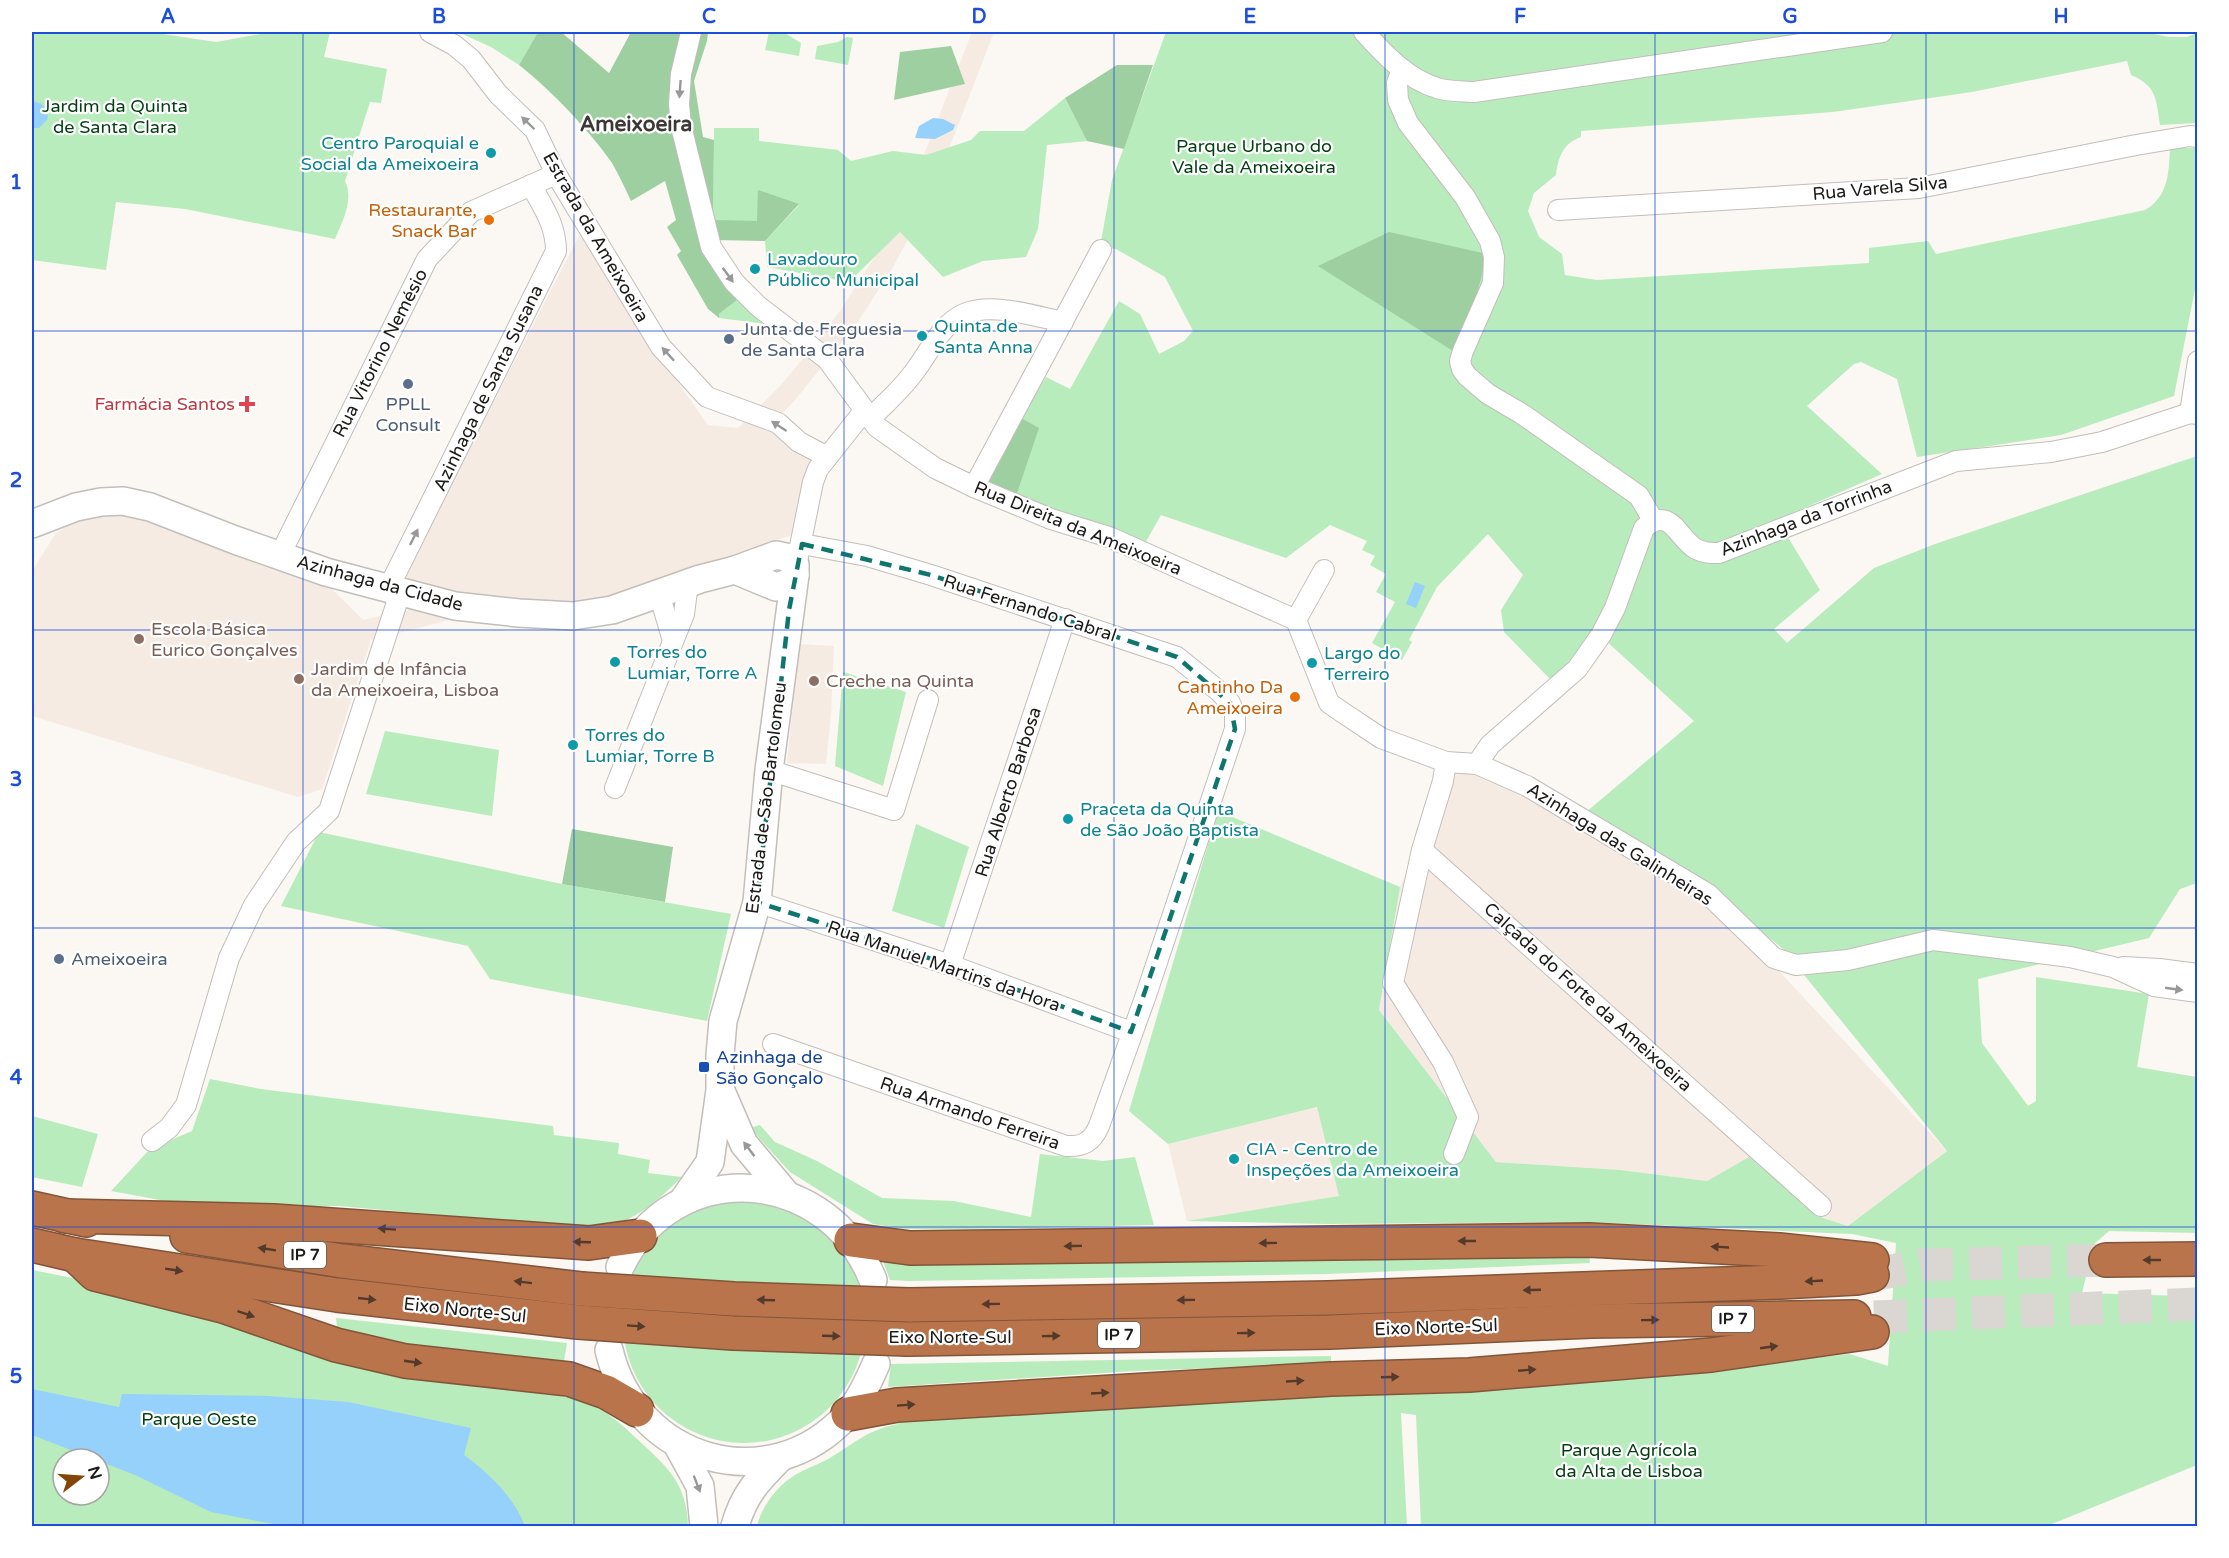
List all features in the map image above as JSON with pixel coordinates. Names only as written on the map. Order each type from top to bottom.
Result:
[{"type":"highway","name":"Eixo Norte-Sul","points":[[32,1208],[65,1216],[342,1261],[581,1289],[734,1299],[909,1305],[1328,1298],[1781,1282],[1856,1278],[1872,1268],[1779,1250],[1589,1240],[910,1248],[851,1240]]},
{"type":"highway","points":[[65,1216],[274,1221],[589,1243],[640,1236]]},
{"type":"highway","name":"Eixo Norte-Sul","points":[[32,1245],[75,1255],[337,1295],[578,1323],[733,1333],[908,1339],[1330,1332],[1592,1321],[1873,1325],[1711,1355],[1469,1375],[1332,1378],[897,1405],[848,1414]]},
{"type":"highway","points":[[75,1255],[94,1274],[223,1306],[336,1345],[405,1361],[569,1379],[606,1392],[637,1410]]},
{"type":"highway","points":[[2106,1260],[2198,1259]]},
{"type":"street","name":"Estrada da Ameixoeira","points":[[430,32],[454,45],[471,59],[498,94],[535,129],[555,174],[661,347],[707,397],[778,423],[799,442],[820,453],[826,459]]},
{"type":"street","name":"Rua Direita da Ameixoeira","points":[[691,32],[681,74],[679,104],[681,126],[711,247],[734,282],[758,306],[827,359],[877,427],[935,468],[974,487],[1051,519],[1109,537],[1296,620]]},
{"type":"street","points":[[1364,32],[1384,54],[1402,69],[1437,88],[1474,92],[1882,32]]},
{"type":"street","points":[[1402,69],[1397,83],[1398,100],[1408,123],[1465,197],[1490,241],[1494,257],[1494,283],[1463,351],[1460,361],[1462,369],[1488,394],[1522,414],[1640,496],[1653,520],[1644,528],[1615,608],[1601,635],[1577,669],[1490,745],[1477,764]]},
{"type":"street","name":"Rua Varela Silva","points":[[1558,210],[1919,188],[2136,145],[2190,136],[2198,137]]},
{"type":"street","name":"Rua Vitorino Nemésio","points":[[280,555],[427,259],[471,212],[555,174]]},
{"type":"street","name":"Azinhaga de Santa Susana","points":[[152,1141],[169,1128],[186,1105],[229,958],[254,905],[296,842],[329,811],[394,591],[556,251],[556,237],[552,223],[531,185]]},
{"type":"street","points":[[974,487],[1101,250]]},
{"type":"street","points":[[826,459],[867,415],[909,379],[947,324],[965,313],[988,309],[1011,311],[1063,322]]},
{"type":"street","points":[[2194,413],[2198,361]]},
{"type":"street","name":"Azinhaga da Torrinha","points":[[1653,520],[1663,519],[1674,526],[1694,548],[1707,553],[1719,553],[1956,461],[2051,452],[2102,442],[2194,413]]},
{"type":"street","name":"Estrada de São Bartolomeu","points":[[682,1202],[710,1162],[720,1090],[723,1021],[757,902],[784,573],[813,482],[818,469],[826,459]]},
{"type":"street","name":"Azinhaga da Cidade","points":[[32,524],[76,507],[123,501],[150,507],[326,572],[455,606],[519,614],[573,616],[612,610],[735,570],[784,573]]},
{"type":"street","name":"Rua Fernando Cabral","points":[[784,573],[888,562],[1177,657],[1230,703],[1235,714],[1235,729],[1146,995],[1131,1032]]},
{"type":"street","points":[[1324,570],[1296,620],[1329,702],[1381,738],[1446,762],[1443,781],[1422,850],[1393,983],[1443,1062],[1467,1117],[1454,1154]]},
{"type":"street","points":[[615,789],[684,614],[688,584]]},
{"type":"street","points":[[659,594],[673,641]]},
{"type":"street","name":"Rua Alberto Barbosa","points":[[951,965],[1065,619]]},
{"type":"street","points":[[769,770],[894,810],[928,700]]},
{"type":"street","name":"Azinhaga das Galinheiras","points":[[1446,762],[1477,764],[1527,786],[1708,894],[1774,958],[1796,965],[1848,960],[1933,940],[2070,957],[2113,967]]},
{"type":"street","name":"Calçada do Forte da Ameixoeira","points":[[1422,850],[1821,1206]]},
{"type":"street","name":"Rua Manuel Martins da Hora","points":[[757,902],[951,965],[1131,1032]]},
{"type":"street","points":[[2113,967],[2198,974]]},
{"type":"street","points":[[2113,967],[2154,986],[2198,992]]},
{"type":"street","name":"Rua Armando Ferreira","points":[[773,1044],[1066,1146],[1078,1147],[1088,1143],[1096,1135],[1131,1032]]},
{"type":"street","name":"Estrada de São Bartolomeu","points":[[720,1090],[744,1144],[786,1194]]},
{"type":"street","points":[[620,1267],[640,1236],[659,1217],[682,1202],[706,1193],[733,1188],[760,1189],[786,1194],[810,1205],[833,1220],[851,1240],[866,1263],[873,1280]]},
{"type":"street","points":[[609,1350],[622,1387],[637,1410],[655,1429],[677,1444],[702,1455],[728,1461],[755,1462],[781,1457],[806,1447],[829,1433],[848,1414],[863,1392],[876,1364]]},
{"type":"street","points":[[677,1444],[700,1486],[704,1527]]},
{"type":"street","points":[[735,1527],[740,1509],[754,1484],[781,1457]]},
{"type":"highlighted area","points":[[802,544],[931,575],[1177,657],[1230,703],[1235,729],[1131,1032],[950,965],[757,902],[789,610]]},
{"type":"shaded area","points":[[972,32],[994,32],[947,154],[912,232],[892,269],[857,323],[795,400],[765,431],[777,432],[815,458],[795,534],[612,596],[586,601],[500,602],[442,622],[371,640],[322,789],[298,797],[32,716],[32,571],[56,533],[74,522],[92,517],[128,515],[332,589],[363,620],[436,603],[411,583],[405,573],[582,230],[638,326],[708,425],[738,428],[780,386],[810,350],[840,311],[874,258],[912,185]]},
{"type":"shaded area","name":"Creche na Quinta","points":[[799,644],[834,646],[826,764],[787,763]]},
{"type":"shaded area","points":[[1453,768],[1509,783],[1686,886],[1777,969],[1947,1151],[1848,1226],[1824,1218],[1749,1157],[1707,1181],[1620,1170],[1496,1162],[1379,1010],[1400,887]]},
{"type":"shaded area","points":[[1318,1107],[1340,1196],[1187,1221],[1168,1144]]},
{"type":"green space","name":"Jardim da Quinta de Santa Clara","points":[[32,32],[150,32],[216,42],[272,32],[330,32],[324,57],[387,69],[381,103],[370,102],[345,181],[348,203],[335,239],[185,209],[116,202],[106,270],[32,260]]},
{"type":"green space","points":[[458,32],[538,32],[519,65],[491,47]]},
{"type":"green space","points":[[538,32],[561,32],[609,73],[631,32],[708,32],[694,81],[703,137],[714,140],[713,220],[757,221],[758,190],[799,204],[765,241],[714,240],[707,257],[737,300],[719,314],[719,318],[708,309],[677,255],[681,251],[667,227],[676,220],[665,181],[631,201],[612,163],[592,137],[557,98],[519,65]]},
{"type":"green space","points":[[769,32],[783,32],[801,43],[799,56],[765,50]]},
{"type":"green space","points":[[1166,32],[2144,32],[2169,37],[2187,37],[2197,33],[2197,123],[2160,125],[2154,94],[2140,79],[2131,75],[2127,61],[1972,92],[1833,112],[1581,131],[1581,137],[1570,143],[1562,152],[1556,175],[1534,193],[1528,211],[1539,237],[1562,254],[1565,275],[1597,280],[1869,263],[1869,248],[1928,241],[1936,254],[2145,210],[2153,205],[2166,184],[2170,148],[2197,148],[2197,279],[2174,396],[2061,435],[1917,457],[1897,379],[1861,362],[1854,364],[1807,406],[1882,474],[1779,519],[1820,590],[1774,629],[1787,643],[1874,568],[1935,544],[2197,456],[2197,883],[2180,889],[2149,938],[1978,979],[1982,1043],[2028,1106],[2036,1101],[2036,977],[2149,994],[2137,1067],[2197,1077],[2197,1233],[2109,1231],[2094,1244],[2082,1293],[2184,1296],[2197,1323],[2197,1465],[2047,1526],[1421,1526],[1416,1415],[1401,1413],[1407,1526],[757,1526],[762,1511],[788,1480],[861,1438],[877,1430],[898,1424],[897,1420],[1405,1392],[1698,1371],[1850,1354],[1888,1366],[1896,1243],[1852,1234],[1588,1222],[1326,1224],[1187,1221],[1339,1196],[1317,1107],[1168,1144],[1129,1111],[1218,811],[1400,887],[1379,1010],[1496,1162],[1620,1170],[1707,1181],[1749,1157],[1823,1218],[1848,1226],[1947,1151],[1783,949],[1707,887],[1585,813],[1694,721],[1604,639],[1591,638],[1551,680],[1504,632],[1501,610],[1523,575],[1488,534],[1437,587],[1409,640],[1412,642],[1402,660],[1372,643],[1395,602],[1376,592],[1386,574],[1370,565],[1375,556],[1362,550],[1367,541],[1330,525],[1286,558],[1161,515],[1144,545],[1016,496],[1021,418],[1046,377],[1070,389],[1119,301],[1140,314],[1159,354],[1184,341],[1193,331],[1165,277],[1116,249],[1100,247],[1112,180]]},
{"type":"green space","points":[[847,37],[853,38],[848,65],[815,59],[817,46],[838,42]]},
{"type":"green space","points":[[951,46],[965,84],[894,100],[900,52]]},
{"type":"green space","points":[[1117,65],[1153,65],[1124,149],[1087,141],[1065,98]]},
{"type":"green space","points":[[1065,98],[1087,141],[1047,145],[1038,229],[1026,257],[983,261],[943,277],[900,232],[849,282],[767,267],[765,241],[799,205],[758,191],[758,221],[713,221],[714,128],[759,128],[759,141],[838,150],[851,161],[893,151],[926,155],[971,140],[980,131],[1024,131]]},
{"type":"green space","points":[[1389,232],[1487,254],[1465,342],[1453,351],[1318,266]]},
{"type":"green space","points":[[737,300],[767,322],[765,324],[719,318],[719,314]]},
{"type":"green space","points":[[1021,418],[1039,428],[1016,496],[982,484]]},
{"type":"green space","points":[[843,672],[906,692],[883,786],[835,766]]},
{"type":"green space","points":[[385,731],[499,750],[492,816],[366,794]]},
{"type":"green space","points":[[916,824],[969,847],[944,928],[892,911]]},
{"type":"green space","points":[[572,829],[673,847],[665,902],[562,884]]},
{"type":"green space","points":[[319,832],[562,884],[731,914],[707,1021],[490,979],[468,946],[281,906]]},
{"type":"green space","points":[[210,1079],[261,1089],[553,1126],[554,1135],[619,1143],[618,1154],[650,1160],[648,1173],[682,1177],[644,1210],[611,1226],[598,1229],[339,1206],[203,1208],[111,1191],[150,1149],[192,1131]]},
{"type":"green space","points":[[32,1116],[98,1134],[82,1187],[32,1177]]},
{"type":"green space","points":[[760,1125],[775,1142],[817,1161],[882,1198],[954,1201],[1031,1217],[1040,1154],[1103,1161],[1135,1157],[1154,1225],[903,1229],[873,1224],[790,1172],[750,1128]]},
{"type":"green space","points":[[732,1201],[756,1201],[779,1206],[801,1215],[830,1236],[845,1255],[856,1276],[863,1298],[865,1322],[863,1346],[856,1368],[845,1389],[830,1408],[801,1429],[779,1438],[756,1443],[732,1443],[709,1438],[687,1429],[667,1416],[650,1399],[637,1379],[628,1357],[623,1334],[623,1310],[628,1287],[637,1265],[650,1245],[667,1228],[687,1215],[709,1206]]},
{"type":"green space","points":[[1327,1251],[1589,1254],[1590,1263],[1328,1274],[909,1281],[890,1280],[883,1261]]},
{"type":"green space","name":"Parque Oeste","points":[[32,1270],[134,1290],[561,1386],[560,1396],[602,1410],[657,1457],[679,1486],[687,1511],[688,1526],[37,1526],[32,1524]]},
{"type":"green space","points":[[336,1318],[567,1343],[564,1361],[426,1348],[392,1342],[337,1327]]},
{"type":"green space","points":[[1331,1356],[1331,1364],[1135,1371],[888,1387],[891,1364]]},
{"type":"water","points":[[32,101],[42,105],[47,112],[47,120],[39,128],[32,128]]},
{"type":"water","points":[[933,118],[943,119],[955,125],[953,130],[935,139],[915,138],[919,126]]},
{"type":"water","points":[[1415,582],[1425,586],[1416,608],[1406,604]]},
{"type":"water","points":[[32,1389],[119,1407],[122,1394],[268,1396],[348,1402],[471,1428],[464,1455],[500,1486],[514,1505],[525,1526],[284,1526],[211,1512],[111,1466],[111,1447],[63,1447],[32,1435]]},
{"type":"tunnel","points":[[1872,1275],[1922,1265],[2106,1260]]},
{"type":"tunnel","points":[[1874,1317],[2198,1304]]},
{"type":"place","name":"Centro Paroquial e Social da Ameixoeira","points":[[491,153]]},
{"type":"place","name":"Restaurante, Snack Bar","points":[[489,220]]},
{"type":"place","name":"Lavadouro Público Municipal","points":[[755,269]]},
{"type":"place","name":"Quinta de Santa Anna","points":[[922,336]]},
{"type":"place","name":"Junta de Freguesia de Santa Clara","points":[[729,339]]},
{"type":"place","name":"PPLL Consult","points":[[408,384]]},
{"type":"place","name":"Farmácia Santos","points":[[247,404]]},
{"type":"place","name":"Escola Básica Eurico Gonçalves","points":[[139,639]]},
{"type":"place","name":"Torres do Lumiar, Torre A","points":[[615,662]]},
{"type":"place","name":"Largo do Terreiro","points":[[1312,663]]},
{"type":"place","name":"Jardim de Infância da Ameixoeira, Lisboa","points":[[299,679]]},
{"type":"place","name":"Creche na Quinta","points":[[814,681]]},
{"type":"place","name":"Cantinho Da Ameixoeira","points":[[1295,697]]},
{"type":"place","name":"Torres do Lumiar, Torre B","points":[[573,745]]},
{"type":"place","name":"Praceta da Quinta de São João Baptista","points":[[1068,819]]},
{"type":"place","name":"Ameixoeira","points":[[59,959]]},
{"type":"place","name":"Azinhaga de São Gonçalo","points":[[704,1067]]},
{"type":"place","name":"CIA - Centro de Inspeções da Ameixoeira","points":[[1234,1159]]},
{"type":"district","name":"Ameixoeira","points":[[636,124]]},
{"type":"park label","name":"Parque Urbano do Vale da Ameixoeira","points":[[1254,156]]},
{"type":"park label","name":"Parque Agrícola da Alta de Lisboa","points":[[1629,1460]]}]
